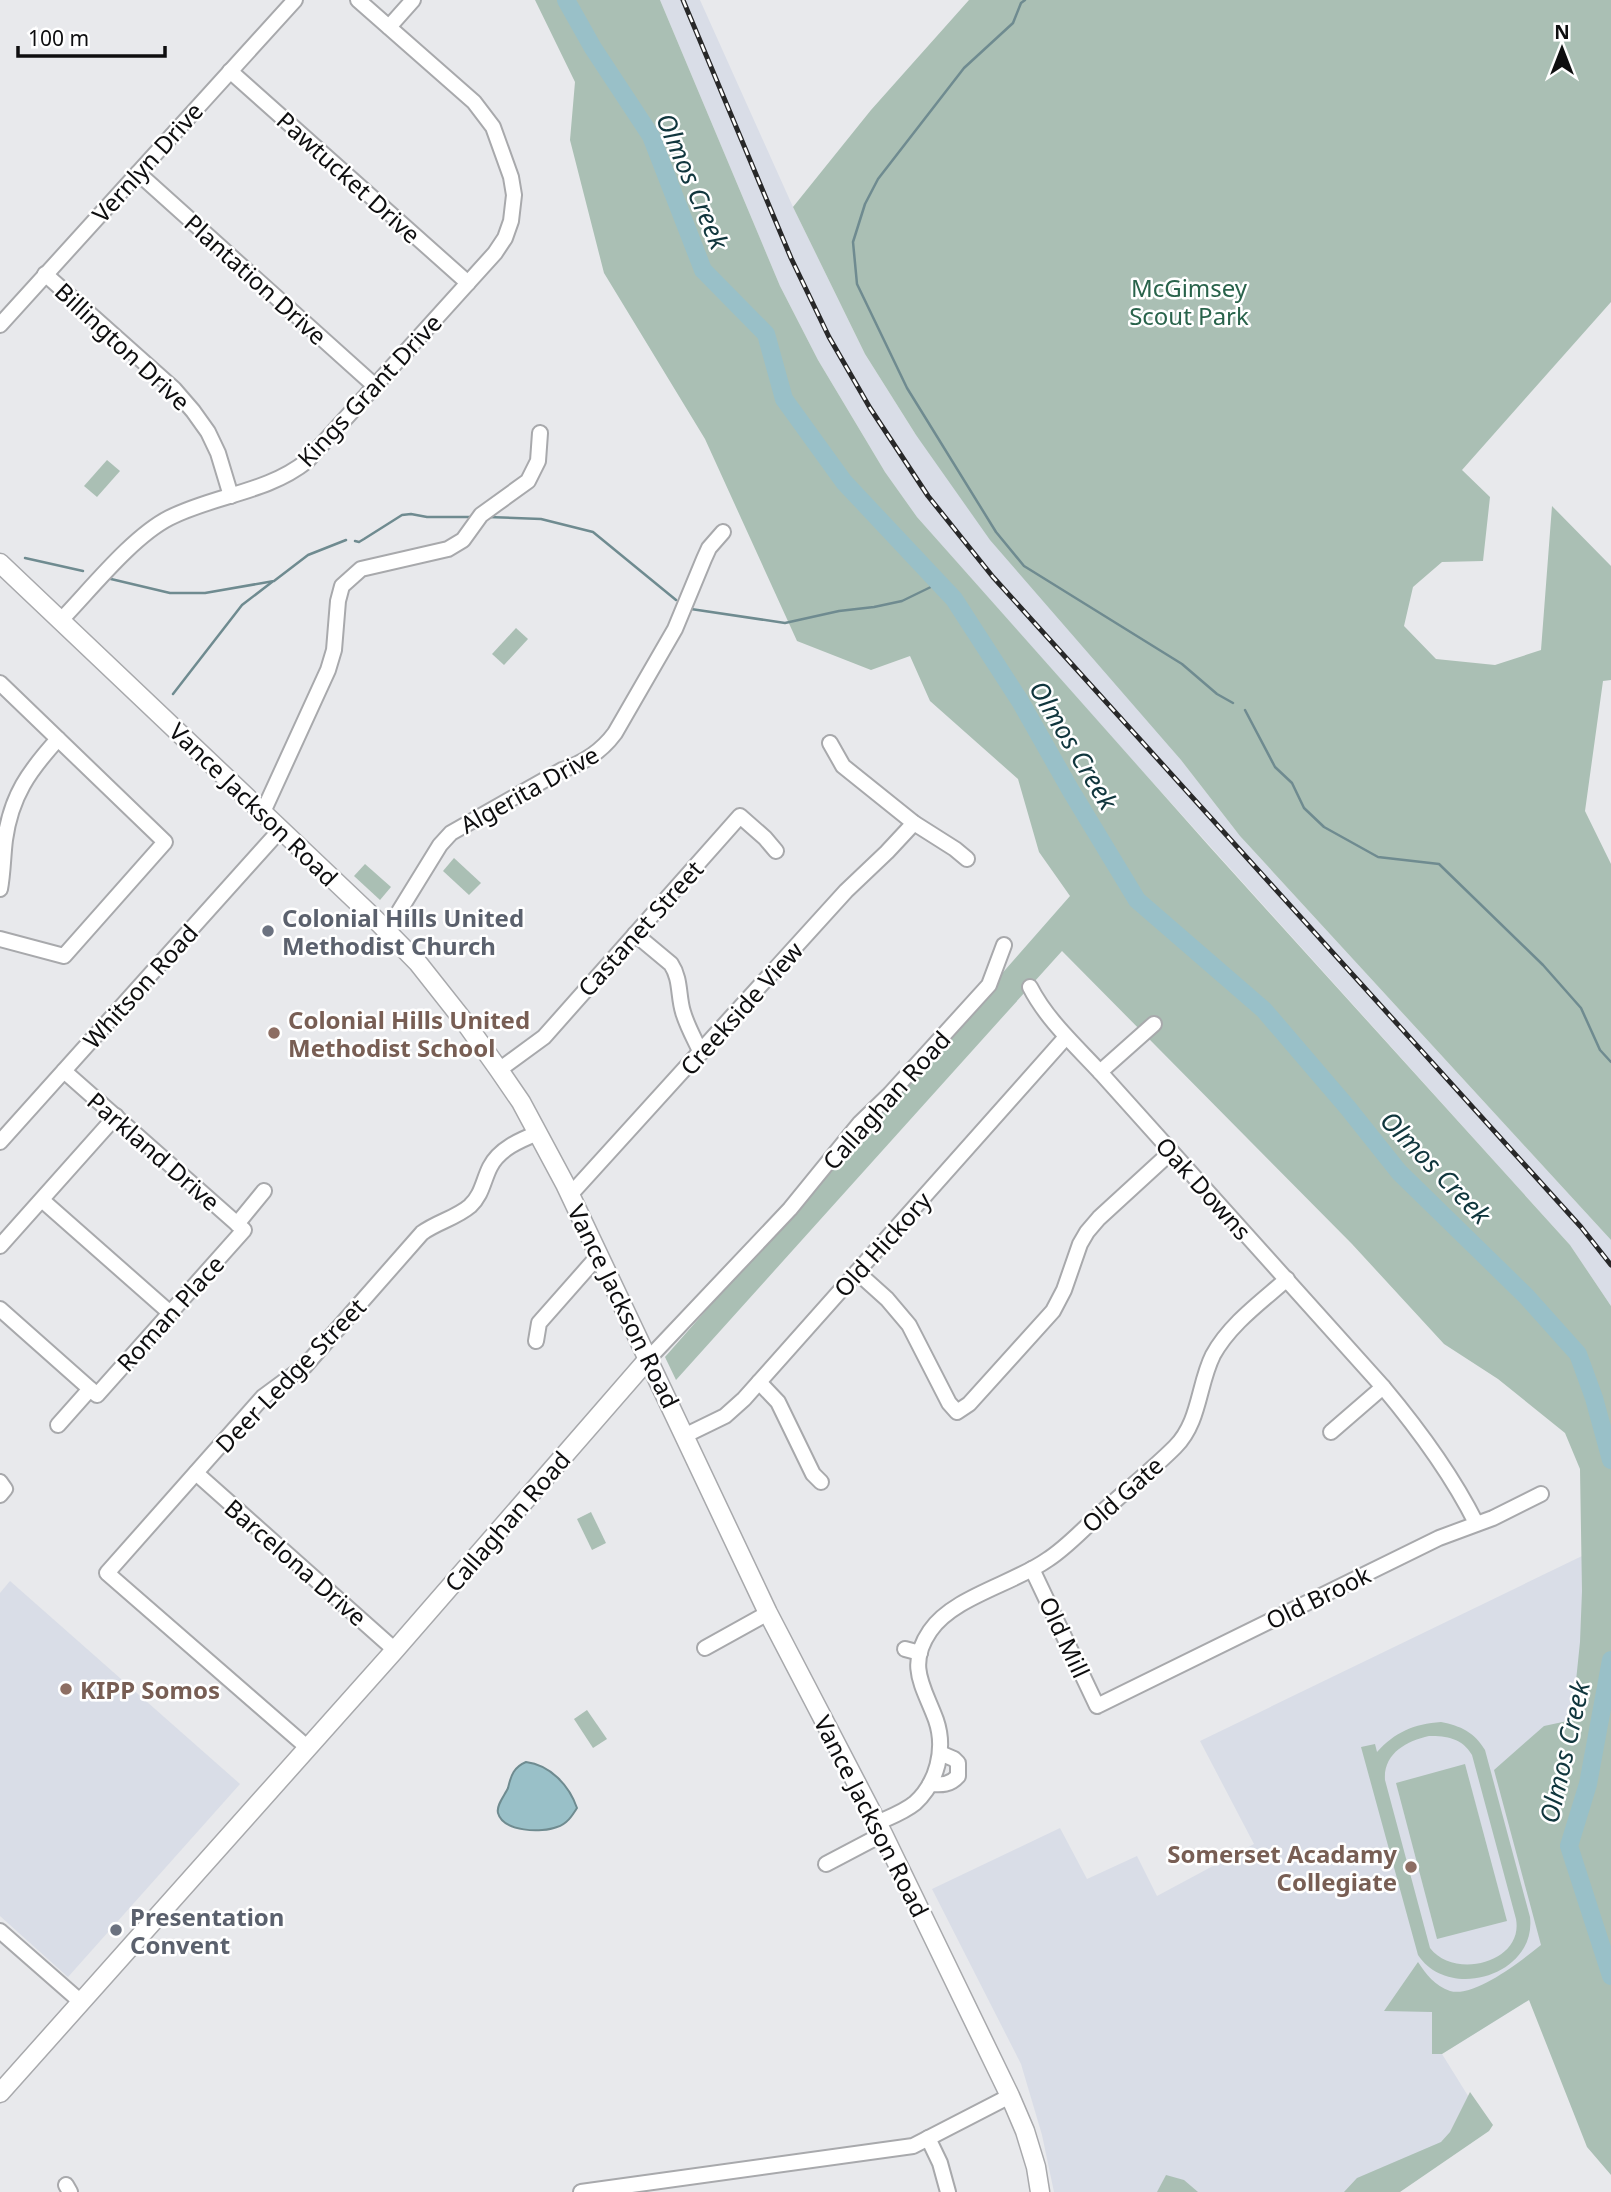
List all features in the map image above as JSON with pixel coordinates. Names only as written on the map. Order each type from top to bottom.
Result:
[{"type":"main road","name":"Vance Jackson Road","points":[[0,562],[387,931],[418,963],[499,1070],[538,1133],[570,1195],[768,1613],[880,1828],[1010,2096],[1025,2131],[1040,2192]]},
{"type":"main road","name":"Callaghan Road","points":[[0,2093],[396,1650],[649,1358]]},
{"type":"street","name":"Vernlyn Drive","points":[[0,324],[295,0]]},
{"type":"street","name":"Kings Grant Drive","points":[[61,620],[136,541],[154,526],[179,513],[276,480],[298,468],[316,452],[495,253],[505,238],[514,204],[513,186],[497,135],[484,112],[358,0]]},
{"type":"street","points":[[389,27],[413,0]]},
{"type":"street","name":"Pawtucket Drive","points":[[230,71],[468,283]]},
{"type":"street","name":"Plantation Drive","points":[[138,173],[375,386]]},
{"type":"street","name":"Billington Drive","points":[[45,274],[174,389],[193,411],[208,432],[218,453],[232,496]]},
{"type":"street","points":[[263,812],[332,660],[342,586],[361,569],[447,549],[463,540],[481,515],[528,481],[538,461],[540,433]]},
{"type":"street","name":"Algerita Drive","points":[[387,931],[440,845],[451,833],[547,778],[578,765],[606,746],[667,646],[709,548],[723,532]]},
{"type":"street","points":[[0,683],[165,842],[64,956],[0,939]]},
{"type":"street","points":[[0,889],[7,802],[58,739]]},
{"type":"street","points":[[830,743],[843,766],[914,823],[967,859]]},
{"type":"street","name":"Castanet Street","points":[[499,1070],[544,1037],[740,816],[765,838],[776,852]]},
{"type":"street","name":"Creekside View","points":[[570,1195],[846,891],[914,823]]},
{"type":"street","name":"Whitson Road","points":[[0,1142],[281,829]]},
{"type":"street","points":[[635,934],[675,970],[683,1012],[701,1053]]},
{"type":"street","name":"Callaghan Road","points":[[649,1358],[790,1209],[860,1123],[890,1094],[989,985],[1004,945]]},
{"type":"street","name":"Oak Downs","points":[[1030,987],[1038,1002],[1066,1037],[1287,1279],[1423,1435],[1444,1465],[1476,1523]]},
{"type":"street","points":[[1100,1072],[1154,1024]]},
{"type":"street","name":"Old Hickory","points":[[686,1435],[725,1416],[759,1382],[1066,1037]]},
{"type":"street","name":"Parkland Drive","points":[[64,1071],[240,1227]]},
{"type":"street","points":[[0,1246],[116,1116]]},
{"type":"street","name":"Deer Ledge Street","points":[[308,1748],[107,1573],[263,1397],[306,1366],[422,1233],[434,1224],[468,1208],[481,1193],[490,1166],[500,1154],[538,1133]]},
{"type":"street","points":[[857,1272],[887,1299],[909,1325],[949,1403],[957,1412],[969,1404],[1052,1311],[1064,1290],[1080,1244],[1093,1225],[1171,1152]]},
{"type":"street","name":"Roman Place","points":[[58,1425],[169,1312],[240,1227],[264,1191]]},
{"type":"street","points":[[41,1200],[169,1312]]},
{"type":"street","points":[[536,1341],[539,1323],[599,1255]]},
{"type":"street","name":"Old Gate","points":[[920,1653],[929,1632],[948,1612],[1049,1559],[1176,1446],[1194,1416],[1208,1368],[1220,1344],[1241,1320],[1287,1279]]},
{"type":"street","points":[[0,1309],[93,1392]]},
{"type":"street","points":[[759,1382],[778,1402],[813,1474],[821,1482]]},
{"type":"street","points":[[1331,1432],[1383,1387]]},
{"type":"street","name":"Barcelona Drive","points":[[196,1473],[396,1650]]},
{"type":"street","name":"Old Brook","points":[[1097,1706],[1439,1538],[1493,1518],[1541,1494]]},
{"type":"street","name":"Old Mill","points":[[1032,1569],[1097,1706]]},
{"type":"street","points":[[705,1648],[768,1613]]},
{"type":"street","points":[[826,1864],[914,1803],[930,1784],[938,1763],[938,1727],[923,1693],[920,1653],[905,1649]]},
{"type":"street","points":[[930,1784],[949,1783],[960,1772],[954,1759],[940,1753]]},
{"type":"street","points":[[0,1931],[80,2002]]},
{"type":"street","points":[[581,2192],[913,2146],[1010,2096]]},
{"type":"street","points":[[928,2138],[940,2163],[948,2192]]},
{"type":"shaded area","points":[[660,0],[700,0],[793,207],[865,354],[916,435],[1240,836],[1611,1240],[1611,1306],[1570,1245],[917,517],[885,472],[818,360],[780,286]]},
{"type":"shaded area","name":"Somerset Acadamy Collegiate","points":[[1611,1542],[1611,1960],[1529,2000],[1442,2054],[1483,2120],[1375,2192],[1054,2192],[1042,2135],[1021,2064],[932,1889],[1060,1828],[1087,1879],[1137,1856],[1157,1896],[1254,1844],[1200,1741]]},
{"type":"shaded area","name":"KIPP Somos","points":[[10,1581],[240,1784],[68,1977],[0,1916],[0,1593]]},
{"type":"green space","points":[[535,0],[660,0],[780,286],[818,360],[885,472],[917,517],[1209,846],[1570,1245],[1611,1306],[1611,2175],[1587,2147],[1529,2000],[1442,2054],[1432,2054],[1432,2012],[1384,2011],[1418,1962],[1435,1983],[1450,1991],[1460,1992],[1498,1976],[1541,1945],[1494,1770],[1544,1726],[1572,1720],[1582,1591],[1580,1469],[1565,1433],[1498,1379],[1444,1344],[1352,1244],[1062,951],[676,1380],[665,1357],[1070,896],[1039,852],[1018,779],[930,701],[910,656],[871,670],[797,641],[705,439],[604,273],[570,140],[575,82]]},
{"type":"green space","name":"McGimsey Scout Park","points":[[969,0],[1611,0],[1611,302],[1462,470],[1490,497],[1483,561],[1442,562],[1413,587],[1404,626],[1436,659],[1495,665],[1541,650],[1552,506],[1611,566],[1611,680],[1603,681],[1585,811],[1611,864],[1611,1240],[1240,836],[1181,760],[990,540],[916,435],[865,354],[793,207],[871,110]]},
{"type":"green space","points":[[107,460],[120,471],[97,497],[84,486]]},
{"type":"green space","points":[[516,628],[528,639],[504,665],[492,654]]},
{"type":"green space","points":[[454,858],[481,883],[469,895],[443,871]]},
{"type":"green space","points":[[365,864],[391,887],[380,900],[354,876]]},
{"type":"green space","points":[[591,1512],[606,1543],[592,1550],[577,1519]]},
{"type":"green space","points":[[587,1710],[607,1739],[593,1748],[574,1719]]},
{"type":"green space","points":[[1441,1722],[1461,1728],[1472,1734],[1485,1750],[1530,1917],[1528,1937],[1520,1954],[1506,1967],[1469,1979],[1450,1977],[1432,1969],[1418,1955],[1361,1747],[1375,1744],[1377,1752],[1398,1734]],"holes":[[[1429,1736],[1459,1742],[1472,1755],[1516,1919],[1516,1934],[1509,1947],[1499,1956],[1485,1962],[1455,1963],[1441,1958],[1430,1948],[1385,1780],[1385,1771],[1392,1756],[1404,1745]]]},
{"type":"green space","points":[[1465,1764],[1507,1921],[1437,1939],[1396,1783]]},
{"type":"green space","points":[[1470,2092],[1493,2125],[1489,2131],[1400,2192],[1344,2192],[1357,2178],[1441,2142],[1450,2132]]},
{"type":"green space","points":[[1166,2175],[1184,2180],[1198,2192],[1157,2192]]},
{"type":"water","points":[[526,1762],[551,1772],[569,1792],[577,1808],[564,1824],[550,1829],[533,1830],[515,1827],[501,1819],[498,1813],[499,1803],[514,1772]]},
{"type":"waterway","name":"Olmos Creek","points":[[566,0],[593,48],[651,136],[703,270],[766,334],[784,399],[844,482],[954,599],[1020,701],[1137,900],[1264,1010],[1399,1172],[1526,1296],[1578,1354],[1594,1398],[1611,1460]]},
{"type":"waterway","points":[[1025,0],[1021,3],[1013,23],[964,68],[878,179],[865,204],[853,242],[857,284],[907,388],[996,532],[1024,566],[1182,664],[1217,694],[1233,703]]},
{"type":"waterway","points":[[355,541],[359,542],[402,515],[470,517]]},
{"type":"waterway","points":[[488,517],[541,519],[593,532],[676,600]]},
{"type":"waterway","points":[[111,579],[170,593],[205,593],[274,581],[308,555],[346,540]]},
{"type":"waterway","points":[[25,558],[83,571]]},
{"type":"waterway","points":[[173,694],[242,605],[272,582]]},
{"type":"waterway","points":[[691,609],[785,623],[902,601],[939,583]]},
{"type":"waterway","points":[[1245,710],[1275,767],[1292,783],[1304,808],[1324,827],[1378,857],[1439,864],[1543,965],[1581,1008],[1600,1050],[1611,1062]]},
{"type":"waterway","name":"Olmos Creek","points":[[1611,1660],[1588,1784],[1569,1846],[1611,1976]]},
{"type":"railway","points":[[683,0],[791,258],[829,337],[870,408],[928,496],[993,577],[1581,1227],[1611,1265]]},
{"type":"place","name":"Colonial Hills United Methodist Church","points":[[268,931]]},
{"type":"place","name":"Colonial Hills United Methodist School","points":[[274,1033]]},
{"type":"place","name":"KIPP Somos","points":[[66,1689]]},
{"type":"place","name":"Somerset Acadamy Collegiate","points":[[1411,1867]]},
{"type":"place","name":"Presentation Convent","points":[[116,1930]]}]
